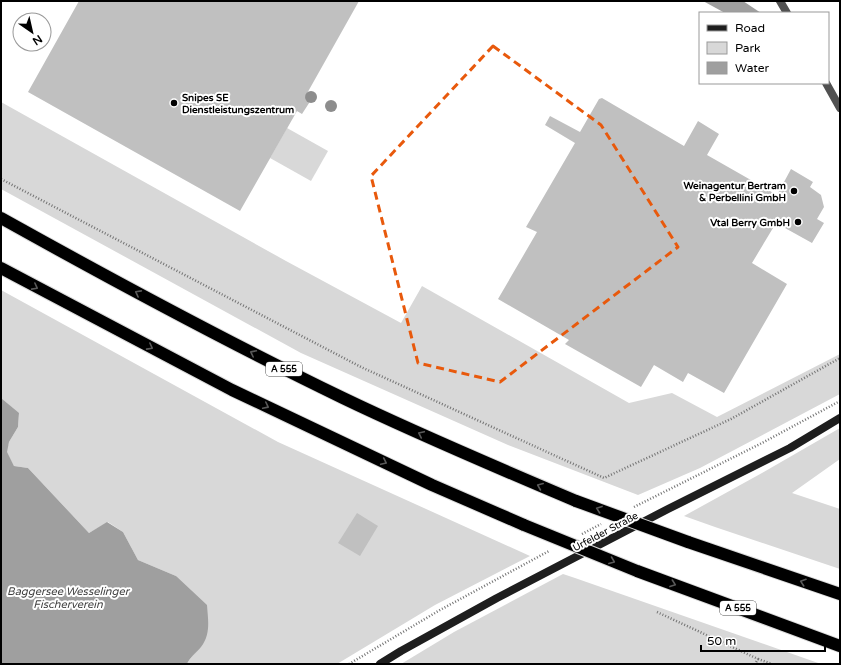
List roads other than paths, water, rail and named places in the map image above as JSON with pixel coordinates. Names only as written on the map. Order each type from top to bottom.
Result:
[{"type":"highway","name":"A 555","points":[[1,218],[116,282],[259,356],[344,399],[467,455],[576,501],[688,542],[840,594]]},
{"type":"highway","name":"A 555","points":[[1,268],[232,390],[432,485],[524,525],[637,571],[840,646]]},
{"type":"main road","name":"Urfelder Straße","points":[[380,664],[497,598],[668,509],[790,448],[840,418]]},
{"type":"street","points":[[780,1],[786,12]]},
{"type":"street","points":[[827,84],[840,108]]},
{"type":"water","points":[[703,1],[743,1],[760,12],[723,12]]},
{"type":"water","name":"Baggersee Wesselinger Fischerverein","points":[[1,398],[19,413],[18,427],[9,442],[7,452],[14,466],[28,468],[89,533],[107,522],[123,532],[138,560],[176,576],[207,605],[208,632],[201,647],[191,657],[187,664],[1,664]]},
{"type":"place","name":"Snipes SE Dienstleistungszentrum","points":[[174,103]]},
{"type":"place","name":"Weinagentur Bertram & Perbellini GmbH","points":[[794,191]]},
{"type":"place","name":"Vtal Berry GmbH","points":[[798,222]]}]
